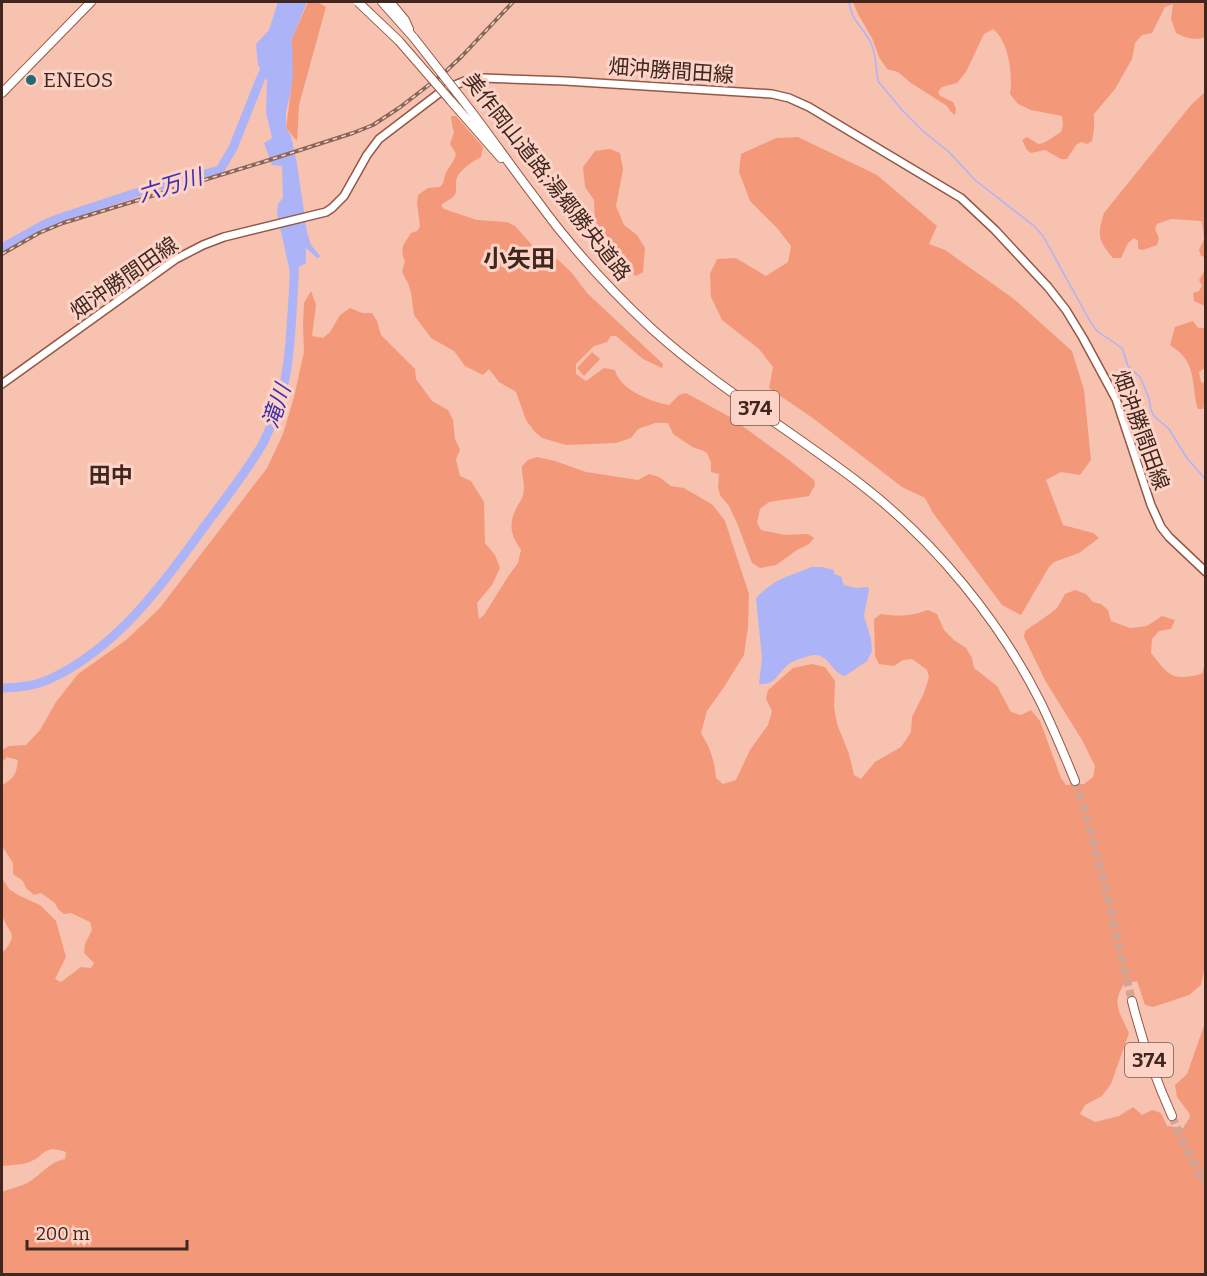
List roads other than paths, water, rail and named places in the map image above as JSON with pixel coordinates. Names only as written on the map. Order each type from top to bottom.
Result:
[{"type":"highway","points":[[2,93],[91,2]]},
{"type":"highway","points":[[358,2],[399,40],[537,200]]},
{"type":"highway","name":"美作岡山道路;湯郷勝央道路","points":[[382,2],[414,38],[479,120],[537,200],[598,275],[653,330],[717,381],[828,459],[873,494],[933,551],[964,586],[1008,647],[1040,702],[1075,781]]},
{"type":"highway","points":[[390,2],[405,20],[414,38]]},
{"type":"highway","name":"374","points":[[1132,1002],[1143,1044],[1172,1116]]},
{"type":"main road","name":"畑沖勝間田線","points":[[2,384],[176,259],[203,244],[326,212],[344,196],[367,155],[379,139],[438,94],[465,81],[482,78],[565,81],[772,94],[789,98],[809,107],[961,198],[995,230],[1048,287],[1066,310],[1083,338],[1116,399],[1151,505],[1161,527],[1168,537],[1206,572]]},
{"type":"water","points":[[278,2],[307,2],[292,39],[293,75],[286,112],[286,128],[291,136],[297,164],[307,232],[311,245],[321,257],[317,258],[306,248],[306,263],[290,272],[277,214],[278,204],[283,198],[282,166],[272,165],[264,143],[272,138],[266,113],[267,80],[258,65],[256,44],[269,30]]},
{"type":"water","points":[[811,567],[834,570],[834,574],[842,577],[844,585],[856,588],[868,587],[864,616],[872,651],[867,661],[845,676],[837,672],[824,658],[815,655],[791,663],[770,683],[759,684],[762,658],[756,598],[779,580]]},
{"type":"waterway","points":[[849,2],[855,20],[873,47],[878,81],[902,110],[949,152],[975,180],[1034,226],[1043,236],[1091,323],[1097,331],[1122,348],[1128,366],[1140,377],[1154,416],[1169,429],[1187,458],[1206,480]]},
{"type":"waterway","name":"六万川","points":[[2,248],[47,223],[66,216],[157,186],[220,170],[233,148],[260,80],[269,64]]},
{"type":"waterway","name":"滝川","points":[[2,688],[26,686],[50,679],[75,666],[119,631],[157,590],[249,465],[268,433],[283,387],[288,363],[294,258]]},
{"type":"tunnel","points":[[1075,781],[1099,863],[1132,1001]]},
{"type":"tunnel","points":[[1172,1116],[1206,1185]]},
{"type":"railway","points":[[2,254],[39,233],[63,223],[263,162],[373,125],[443,74],[513,2]]},
{"type":"place","name":"ENEOS","points":[[31,80]]},
{"type":"district","name":"小矢田","points":[[519,259]]},
{"type":"district","name":"田中","points":[[111,475]]}]
